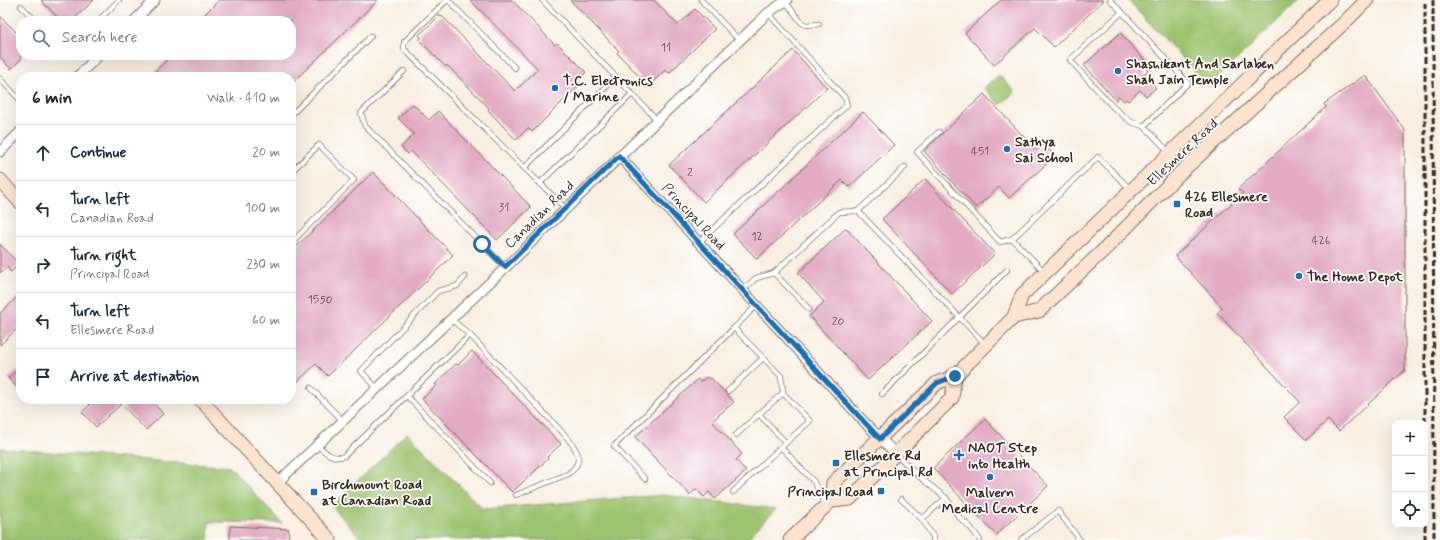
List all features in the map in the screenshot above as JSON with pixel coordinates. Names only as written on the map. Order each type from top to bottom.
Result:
[{"type":"main road","name":"Ellesmere Road","points":[[828,504],[833,483],[937,383],[955,376],[1014,317],[1022,295],[1330,0]]},
{"type":"main road","name":"Ellesmere Road","points":[[1014,317],[1039,311],[1108,246],[1180,173],[1345,22],[1367,0]]},
{"type":"main road","points":[[1168,155],[1180,173]]},
{"type":"main road","points":[[0,180],[16,198]]},
{"type":"main road","points":[[790,540],[828,504],[850,499],[896,454],[952,398],[955,376]]},
{"type":"main road","points":[[205,404],[330,540]]},
{"type":"street","points":[[139,16],[155,0]]},
{"type":"street","name":"Canadian Road","points":[[278,482],[505,267],[739,40],[768,13],[786,0]]},
{"type":"street","points":[[81,72],[94,60]]},
{"type":"street","points":[[0,152],[16,136]]},
{"type":"street","name":"Principal Road","points":[[619,156],[756,306],[880,439],[896,454]]},
{"type":"lane","points":[[103,16],[119,0]]},
{"type":"lane","points":[[515,68],[447,0],[404,42],[404,49],[565,208]]},
{"type":"lane","points":[[542,0],[657,120]]},
{"type":"lane","points":[[701,0],[739,40]]},
{"type":"lane","points":[[786,0],[801,22],[806,25],[819,24]]},
{"type":"lane","points":[[1110,0],[1188,83],[1144,126]]},
{"type":"lane","points":[[21,6],[31,16]]},
{"type":"lane","points":[[1122,12],[1070,60],[1114,108],[1131,122],[1144,126],[1168,155]]},
{"type":"lane","points":[[699,242],[847,105],[845,98],[768,13]]},
{"type":"lane","points":[[296,110],[371,36]]},
{"type":"lane","points":[[404,71],[361,113],[365,126],[505,267]]},
{"type":"lane","points":[[524,168],[616,77]]},
{"type":"lane","points":[[0,79],[16,96]]},
{"type":"lane","points":[[540,183],[632,94]]},
{"type":"lane","points":[[939,132],[917,152],[1000,242],[1012,239],[1098,157],[1131,190]]},
{"type":"lane","points":[[296,167],[319,145],[354,180],[296,239]]},
{"type":"lane","points":[[743,290],[756,278],[774,273],[839,212],[858,210],[905,167]]},
{"type":"lane","points":[[858,210],[986,345]]},
{"type":"lane","points":[[1012,239],[1045,272]]},
{"type":"lane","points":[[882,394],[1007,270]]},
{"type":"lane","points":[[774,273],[810,309]]},
{"type":"lane","points":[[377,388],[361,371],[438,291],[457,286],[466,278]]},
{"type":"lane","points":[[645,479],[614,446],[756,306]]},
{"type":"lane","points":[[451,318],[470,335],[564,434],[578,452],[578,462],[568,474],[516,495]]},
{"type":"lane","points":[[733,492],[810,421],[783,393],[781,376],[734,328]]},
{"type":"lane","points":[[317,445],[334,457],[339,458],[344,456],[470,335]]},
{"type":"lane","points":[[728,391],[763,358]]},
{"type":"lane","points":[[311,388],[343,421]]},
{"type":"lane","points":[[736,435],[783,393]]},
{"type":"lane","points":[[407,396],[490,483]]},
{"type":"lane","points":[[759,414],[786,443]]},
{"type":"lane","points":[[781,447],[814,482],[828,504]]},
{"type":"lane","points":[[896,454],[922,479],[946,498],[959,517],[971,528],[980,540]]},
{"type":"lane","points":[[922,519],[946,498]]},
{"type":"lane","points":[[901,499],[922,519],[934,538],[933,540]]},
{"type":"lane","points":[[1021,540],[1058,511],[1080,540]]},
{"type":"green space","points":[[1128,0],[1299,0],[1209,86]]},
{"type":"green space","points":[[999,75],[1015,92],[1000,105],[984,88]]},
{"type":"green space","points":[[407,433],[483,509],[664,495],[776,509],[746,540],[362,540],[332,506]]},
{"type":"green space","points":[[0,448],[230,467],[282,523],[209,522],[208,540],[0,540]]},
{"type":"building","points":[[41,0],[94,0],[77,16],[56,16]]},
{"type":"building","points":[[219,0],[378,0],[296,79],[296,72],[154,72],[167,60],[296,60],[296,16],[203,16]]},
{"type":"building","points":[[470,0],[512,0],[555,45],[557,43],[586,72],[574,84],[578,87],[532,132],[528,128],[516,140],[488,110],[489,108],[447,65],[446,67],[419,40],[421,38],[419,35],[439,16],[443,17],[515,91],[538,69]]},
{"type":"building","points":[[570,0],[654,0],[678,25],[695,9],[715,29],[669,73],[665,70],[649,86],[617,53],[619,51]]},
{"type":"building","points":[[1001,0],[1104,0],[1054,47],[1035,28],[994,65],[965,33]]},
{"type":"building","points":[[0,16],[16,32],[16,60],[20,60],[11,69],[0,57]]},
{"type":"building","name":"Shashikant And Sarlaben Shah Jain Temple","points":[[1120,33],[1151,67],[1144,74],[1156,88],[1146,96],[1140,90],[1128,101],[1126,99],[1124,101],[1119,96],[1116,100],[1084,65]]},
{"type":"building","points":[[793,50],[827,88],[704,202],[669,165]]},
{"type":"building","name":"The Home Depot","points":[[1365,75],[1405,130],[1405,370],[1339,431],[1328,420],[1306,440],[1284,417],[1300,402],[1217,313],[1223,308],[1175,256],[1243,193],[1238,189],[1326,107],[1324,104]]},
{"type":"building","points":[[984,94],[1037,151],[1044,144],[1055,156],[1009,198],[999,187],[976,208],[924,151]]},
{"type":"building","points":[[413,104],[429,120],[438,111],[531,207],[497,240],[411,151],[408,154],[401,147],[414,134],[398,118]]},
{"type":"building","points":[[863,112],[894,145],[849,187],[842,180],[757,259],[733,234]]},
{"type":"building","points":[[373,172],[453,255],[328,376],[316,364],[296,383],[296,247]]},
{"type":"building","points":[[925,179],[995,254],[952,294],[882,219]]},
{"type":"building","points":[[846,228],[932,321],[868,380],[809,316],[824,302],[798,273]]},
{"type":"building","points":[[0,244],[16,261],[16,267],[11,272],[7,267],[0,273]]},
{"type":"building","points":[[16,299],[16,330],[0,345],[0,313]]},
{"type":"building","points":[[472,351],[561,444],[547,457],[548,459],[512,492],[422,399],[437,385],[435,384]]},
{"type":"building","points":[[16,371],[16,387],[8,378]]},
{"type":"building","points":[[707,377],[709,379],[711,378],[734,402],[712,421],[742,454],[736,460],[746,471],[715,499],[709,492],[704,497],[696,489],[690,495],[635,437],[698,379],[700,382]]},
{"type":"building","points":[[89,404],[121,404],[96,427],[82,412],[90,405]]},
{"type":"building","points":[[121,404],[154,404],[163,414],[146,430]]},
{"type":"building","name":"Malvern Medical Centre","points":[[985,419],[1048,486],[996,535],[933,468]]},
{"type":"building","points":[[230,526],[289,529],[288,540],[230,540]]},
{"type":"railway","points":[[1425,0],[1425,540]]},
{"type":"railway","points":[[1433,0],[1434,540]]},
{"type":"place","name":"Shashikant And Sarlaben Shah Jain Temple","points":[[1118,71]]},
{"type":"place","name":"T.C. Electronics / Marine","points":[[555,88]]},
{"type":"place","name":"Sathya Sai School","points":[[1007,149]]},
{"type":"place","name":"426 Ellesmere Road","points":[[1177,204]]},
{"type":"place","name":"The Home Depot","points":[[1299,276]]},
{"type":"place","name":"NAOT Step into Health","points":[[959,455]]},
{"type":"place","name":"Ellesmere Rd at Principal Rd","points":[[836,463]]},
{"type":"place","name":"Malvern Medical Centre","points":[[990,477]]},
{"type":"place","name":"Principal Road","points":[[881,491]]},
{"type":"place","name":"Birchmount Road at Canadian Road","points":[[314,492]]},
{"type":"route","points":[[482,244],[505,267],[619,156],[880,439],[937,383],[955,376]]}]
